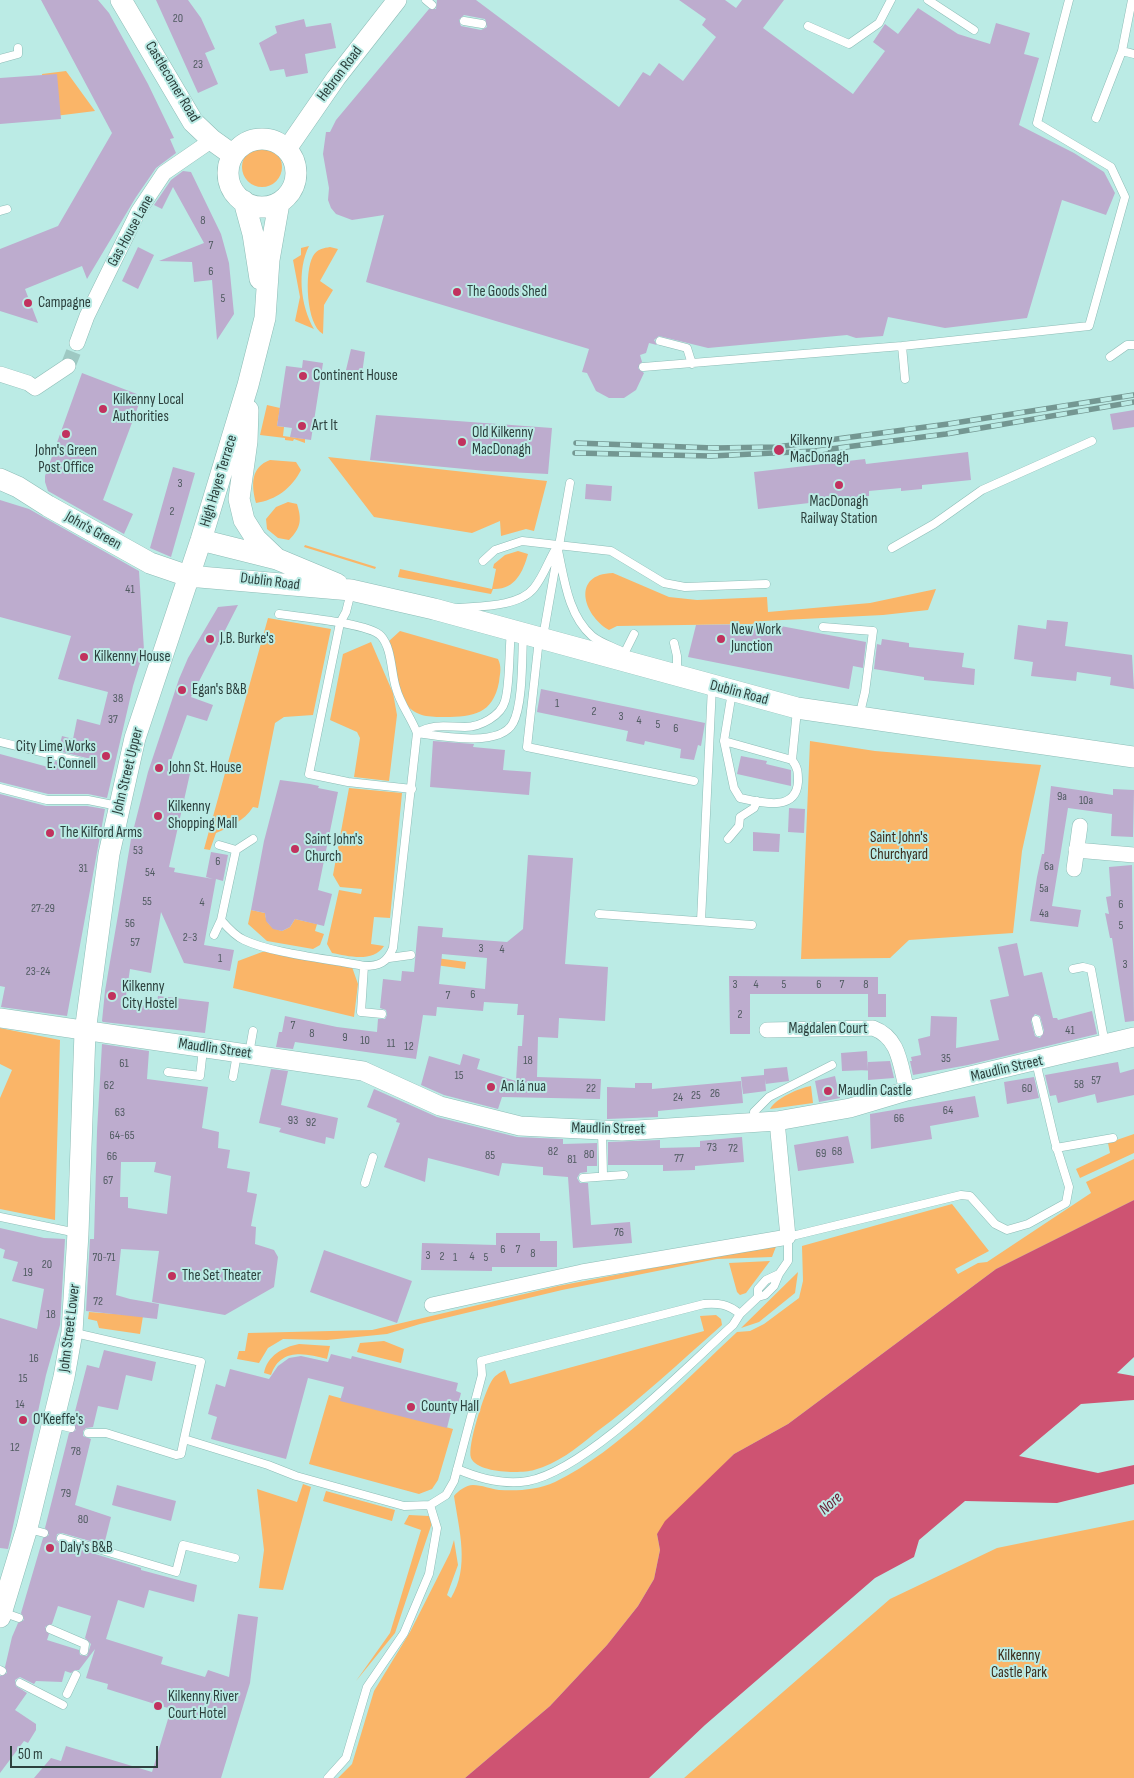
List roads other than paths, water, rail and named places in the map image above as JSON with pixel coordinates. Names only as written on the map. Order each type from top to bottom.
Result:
[{"type":"main road","name":"Castlecomer Road","points":[[121,0],[193,122],[212,140],[233,155]]},
{"type":"main road","points":[[258,139],[269,139],[287,149],[294,162],[296,178],[290,192],[279,203],[269,207],[258,207],[244,201],[231,188],[228,177],[233,155],[240,147],[258,139]]},
{"type":"main road","points":[[244,201],[253,234],[264,318]]},
{"type":"main road","points":[[277,559],[256,539],[244,520],[239,499],[248,441],[248,385],[264,318],[269,260],[279,203]]},
{"type":"main road","name":"High Hayes Terrace","points":[[188,576],[201,540],[248,385]]},
{"type":"main road","name":"John's Green","points":[[0,479],[18,487],[150,563],[188,576]]},
{"type":"main road","name":"Dublin Road","points":[[201,540],[277,559],[351,590]]},
{"type":"main road","name":"Dublin Road","points":[[188,576],[351,590],[434,609],[529,636],[623,656],[669,673],[722,689],[797,708],[858,719],[1134,757]]},
{"type":"main road","name":"John Street Upper","points":[[85,1032],[109,854],[120,806],[124,773],[188,576]]},
{"type":"main road","name":"John Street Lower","points":[[7,1616],[36,1531],[62,1426],[72,1332],[78,1234],[85,1032]]},
{"type":"street","name":"Hebron Road","points":[[287,149],[336,78],[397,0]]},
{"type":"street","name":"Gas House Lane","points":[[77,343],[87,316],[138,212],[164,173],[212,140]]},
{"type":"street","points":[[0,374],[28,383],[35,388],[68,366]]},
{"type":"street","points":[[1074,869],[1080,826]]},
{"type":"street","points":[[1076,850],[1134,855]]},
{"type":"street","name":"Maudlin Street","points":[[0,1018],[363,1072],[440,1106],[520,1126],[622,1131],[777,1121],[850,1108],[906,1091],[1041,1058],[1134,1038]]},
{"type":"street","name":"Magdalen Court","points":[[767,1030],[873,1028],[885,1032],[894,1044],[906,1091]]},
{"type":"street","points":[[432,1306],[582,1272],[788,1237],[777,1121]]},
{"type":"lane","points":[[808,26],[849,44],[879,23],[892,0]]},
{"type":"lane","points":[[928,0],[974,30]]},
{"type":"lane","points":[[643,367],[902,346],[1089,326],[1126,197],[1111,167],[1037,122],[1069,0]]},
{"type":"lane","points":[[1096,118],[1122,51],[1132,0]]},
{"type":"lane","points":[[464,21],[482,24]]},
{"type":"lane","points":[[0,60],[18,54],[18,48]]},
{"type":"lane","points":[[1122,51],[1134,54]]},
{"type":"lane","points":[[1126,197],[1134,199]]},
{"type":"lane","points":[[660,341],[687,348],[692,364]]},
{"type":"lane","points":[[1110,357],[1127,345],[1134,345]]},
{"type":"lane","points":[[902,346],[906,379]]},
{"type":"lane","points":[[892,548],[934,524],[982,490],[1092,440]]},
{"type":"lane","points":[[417,733],[428,727],[438,725],[468,728],[484,723],[498,713],[505,701],[529,636],[557,546],[570,483]]},
{"type":"lane","points":[[483,561],[495,550],[522,541],[611,551],[664,583],[685,587],[703,588],[766,584]]},
{"type":"lane","points":[[434,609],[489,605],[516,600],[533,590],[557,546]]},
{"type":"lane","points":[[557,546],[568,594],[578,619],[593,636],[623,656],[634,634]]},
{"type":"lane","points":[[351,590],[346,612],[340,623],[309,774],[348,782],[412,789]]},
{"type":"lane","points":[[280,614],[340,623],[376,632],[382,637],[402,706],[413,721],[417,733],[394,948],[389,958]]},
{"type":"lane","points":[[824,627],[873,631],[865,692],[858,719]]},
{"type":"lane","points":[[417,733],[458,738],[488,737],[506,731],[513,724],[518,709],[529,636]]},
{"type":"lane","points":[[529,636],[528,747],[694,781]]},
{"type":"lane","points":[[669,673],[677,656],[674,643]]},
{"type":"lane","points":[[722,689],[724,740],[734,788],[740,798],[774,805],[790,799],[797,791],[798,769],[792,760],[797,708]]},
{"type":"lane","points":[[701,921],[722,689]]},
{"type":"lane","points":[[724,740],[792,760]]},
{"type":"lane","points":[[0,742],[93,765]]},
{"type":"lane","points":[[0,788],[47,800],[88,800],[120,806]]},
{"type":"lane","points":[[728,839],[739,826],[740,817],[754,808],[757,801]]},
{"type":"lane","points":[[214,935],[221,920],[236,850],[252,839]]},
{"type":"lane","points":[[220,846],[236,850]]},
{"type":"lane","points":[[398,904],[408,906]]},
{"type":"lane","points":[[599,914],[752,925]]},
{"type":"lane","points":[[221,920],[242,939],[262,946],[364,966],[376,966],[389,958],[411,955]]},
{"type":"lane","points":[[364,966],[361,1012],[382,1014]]},
{"type":"lane","points":[[1073,969],[1083,967],[1092,969],[1106,1045]]},
{"type":"lane","points":[[1036,1020],[1039,1032]]},
{"type":"lane","points":[[233,1077],[253,1031]]},
{"type":"lane","points":[[168,1072],[200,1076],[203,1047]]},
{"type":"lane","points":[[458,1469],[476,1477],[527,1481],[552,1474],[584,1454],[636,1413],[733,1325],[740,1314],[758,1297],[758,1289],[766,1280],[778,1274],[788,1262],[788,1237],[961,1195],[970,1196],[996,1224],[1007,1230],[1028,1224],[1066,1203],[1069,1187],[1056,1148],[1041,1058]]},
{"type":"lane","points":[[756,1122],[754,1112],[769,1097],[832,1065]]},
{"type":"lane","points":[[602,1130],[603,1175]]},
{"type":"lane","points":[[1056,1148],[1113,1138]]},
{"type":"lane","points":[[366,1183],[374,1157]]},
{"type":"lane","points":[[583,1178],[603,1175],[624,1175]]},
{"type":"lane","points":[[0,1217],[78,1234]]},
{"type":"lane","points":[[184,1439],[268,1465],[296,1476],[404,1506],[430,1505],[446,1495],[458,1469],[482,1375],[481,1361],[704,1304],[720,1303],[731,1307],[740,1314]]},
{"type":"lane","points":[[72,1332],[201,1362],[181,1454],[176,1456],[106,1432],[88,1433]]},
{"type":"lane","points":[[328,1778],[346,1758],[367,1687],[404,1633],[429,1574],[437,1528],[430,1505]]},
{"type":"lane","points":[[61,1538],[176,1572],[183,1545],[236,1558]]},
{"type":"lane","points":[[50,1629],[84,1648]]},
{"type":"lane","points":[[67,1694],[76,1674]]},
{"type":"lane","points":[[20,1683],[63,1705]]},
{"type":"water","name":"Nore","points":[[1134,1200],[1134,1357],[1117,1373],[1134,1376],[1134,1400],[1081,1404],[1019,1456],[1098,1473],[1134,1465],[1134,1484],[1057,1503],[965,1501],[919,1540],[914,1557],[875,1578],[705,1725],[649,1778],[465,1778],[550,1706],[607,1645],[638,1606],[654,1579],[660,1550],[657,1534],[665,1521],[734,1454],[788,1424],[996,1269]]},
{"type":"tunnel","points":[[68,366],[77,343]]},
{"type":"railway","points":[[576,443],[714,448],[777,447],[948,424],[1134,395]]},
{"type":"railway","points":[[575,453],[711,456],[815,451],[946,434],[1134,402]]},
{"type":"place","name":"The Goods Shed","points":[[457,292]]},
{"type":"place","name":"Campagne","points":[[28,303]]},
{"type":"place","name":"Continent House","points":[[303,376]]},
{"type":"place","name":"Kilkenny Local Authorities","points":[[103,409]]},
{"type":"place","name":"Art It","points":[[302,426]]},
{"type":"place","name":"John's Green Post Office","points":[[66,434]]},
{"type":"place","name":"Old Kilkenny MacDonagh","points":[[462,442]]},
{"type":"place","name":"Kilkenny MacDonagh","points":[[779,450]]},
{"type":"place","name":"MacDonagh Railway Station","points":[[839,485]]},
{"type":"place","name":"J.B. Burke's","points":[[210,639]]},
{"type":"place","name":"New Work Junction","points":[[721,639]]},
{"type":"place","name":"Kilkenny House","points":[[84,657]]},
{"type":"place","name":"Egan's B&B","points":[[182,690]]},
{"type":"place","name":"City Lime Works E. Connell","points":[[106,756]]},
{"type":"place","name":"John St. House","points":[[159,768]]},
{"type":"place","name":"Kilkenny Shopping Mall","points":[[158,816]]},
{"type":"place","name":"The Kilford Arms","points":[[50,833]]},
{"type":"place","name":"Saint John's Church","points":[[295,849]]},
{"type":"place","name":"Kilkenny City Hostel","points":[[112,996]]},
{"type":"place","name":"An lá nua","points":[[491,1087]]},
{"type":"place","name":"Maudlin Castle","points":[[828,1091]]},
{"type":"place","name":"The Set Theater","points":[[172,1276]]},
{"type":"place","name":"County Hall","points":[[411,1407]]},
{"type":"place","name":"O'Keeffe's","points":[[23,1420]]},
{"type":"place","name":"Daly's B&B","points":[[50,1548]]},
{"type":"place","name":"Kilkenny River Court Hotel","points":[[158,1706]]},
{"type":"park label","name":"Saint John's Churchyard","points":[[899,846]]},
{"type":"park label","name":"Kilkenny Castle Park","points":[[1019,1664]]}]
